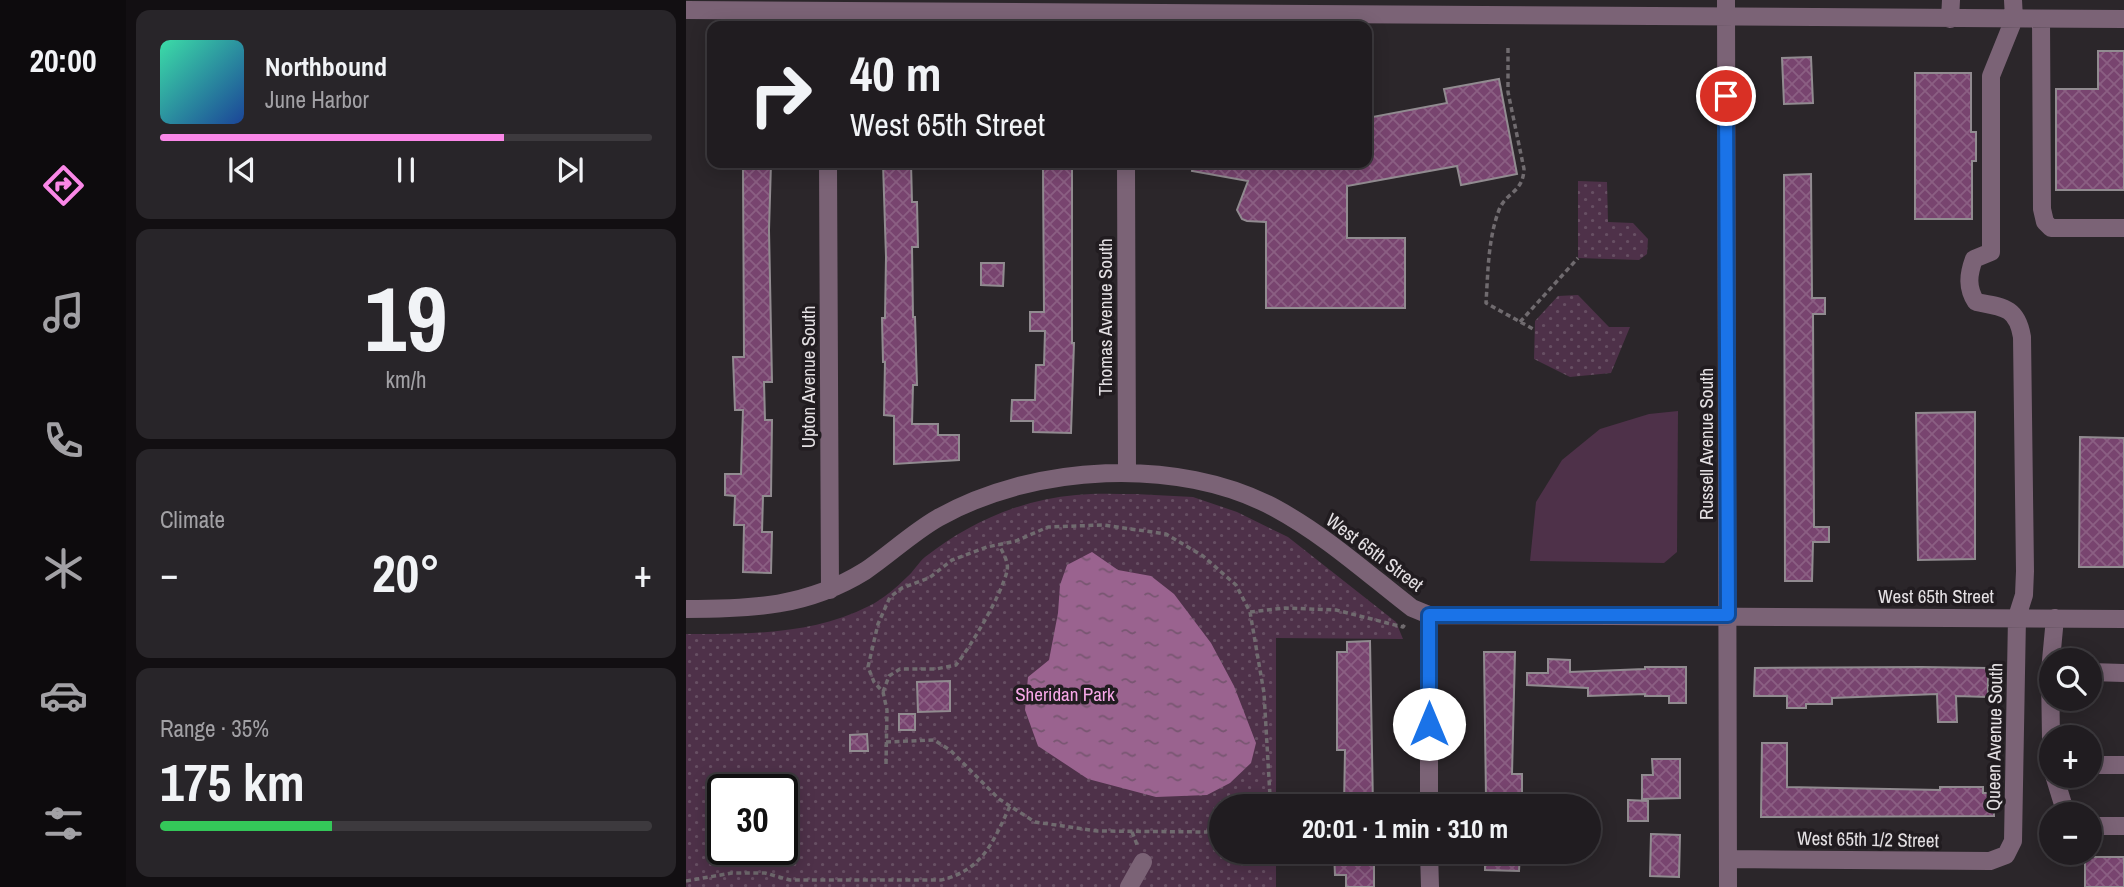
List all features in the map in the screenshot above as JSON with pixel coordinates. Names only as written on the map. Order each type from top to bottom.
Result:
[{"type":"street","points":[[1950,19],[1951,0]]},
{"type":"street","points":[[2013,0],[2014,19]]},
{"type":"street","points":[[686,10],[1125,13],[1426,8],[1726,8],[1950,19],[2041,19],[2073,8],[2124,19]]},
{"type":"street","name":"Russell Avenue South","points":[[1726,8],[1728,887]]},
{"type":"street","name":"Queen Avenue South","points":[[2006,855],[2014,841],[2017,617],[2024,595],[2025,571],[2022,337],[2016,315],[2008,309],[1976,302],[1970,292],[1970,270],[1974,259],[1991,251],[1991,76],[2014,19]]},
{"type":"street","points":[[2041,19],[2042,209],[2045,222],[2051,228],[2124,228]]},
{"type":"street","name":"Upton Avenue South","points":[[828,168],[830,590]]},
{"type":"street","name":"Thomas Avenue South","points":[[1126,168],[1127,472]]},
{"type":"street","name":"West 65th Street","points":[[686,608],[737,609],[785,604],[830,590],[864,571],[937,518],[987,494],[1056,476],[1127,472],[1216,483],[1272,506],[1304,524],[1412,608],[1429,615],[2124,618]]},
{"type":"street","points":[[1429,615],[1429,794]]},
{"type":"street","points":[[2052,648],[2054,618]]},
{"type":"street","points":[[2102,672],[2124,673]]},
{"type":"street","points":[[2102,765],[2124,765]]},
{"type":"street","points":[[2102,826],[2124,826]]},
{"type":"street","name":"West 65th 1/2 Street","points":[[1728,859],[1990,862],[2006,855]]},
{"type":"street","points":[[1129,887],[1143,862]]},
{"type":"street","points":[[1429,864],[1430,887]]},
{"type":"path","points":[[1508,48],[1508,92],[1524,180],[1515,194],[1501,205],[1491,234],[1486,303],[1535,330]]},
{"type":"path","points":[[1520,322],[1578,258]]},
{"type":"path","points":[[886,764],[887,710],[883,692],[874,682],[868,667],[878,624],[890,597],[902,588],[929,578],[952,560],[1016,541],[1048,527],[1103,525],[1166,534],[1203,556],[1236,585],[1250,612],[1264,692],[1270,794]]},
{"type":"path","points":[[883,692],[889,676],[900,669],[936,669],[956,665],[986,616],[1008,570],[1007,560],[999,545]]},
{"type":"path","points":[[1250,612],[1286,608],[1336,610],[1404,627]]},
{"type":"path","points":[[886,742],[934,740],[950,750],[999,799],[1035,822],[1097,831],[1209,831]]},
{"type":"path","points":[[686,881],[732,873],[765,873],[790,880],[941,880],[958,876],[981,860],[1010,806]]},
{"type":"green space","points":[[1578,181],[1607,182],[1608,222],[1633,223],[1648,239],[1647,254],[1639,260],[1578,258]]},
{"type":"green space","points":[[1578,295],[1609,327],[1630,327],[1611,373],[1570,377],[1534,359],[1535,321],[1558,296]]},
{"type":"green space","points":[[1678,411],[1677,552],[1664,563],[1530,561],[1536,502],[1562,460],[1600,429],[1649,414]]},
{"type":"green space","name":"Sheridan Park","points":[[1091,494],[1193,497],[1237,512],[1288,537],[1396,622],[1403,639],[1276,638],[1276,794],[1209,794],[1209,864],[1276,864],[1276,887],[686,887],[686,634],[779,631],[847,616],[889,593],[925,557],[978,523],[1035,502]]},
{"type":"water","points":[[1092,552],[1118,570],[1151,576],[1174,594],[1211,643],[1234,686],[1256,743],[1251,763],[1230,783],[1207,795],[1156,797],[1088,779],[1038,746],[1025,710],[1028,677],[1049,660],[1060,585],[1067,565]]},
{"type":"building","points":[[2098,51],[2124,51],[2124,190],[2056,190],[2056,89],[2098,89]]},
{"type":"building","points":[[1811,57],[1813,103],[1784,104],[1782,58]]},
{"type":"building","points":[[1915,73],[1971,73],[1971,132],[1976,132],[1976,161],[1972,161],[1972,219],[1915,219]]},
{"type":"building","points":[[1499,79],[1517,174],[1461,185],[1457,166],[1347,186],[1347,238],[1405,238],[1405,308],[1266,308],[1266,222],[1242,219],[1237,210],[1248,181],[1192,171],[1192,168],[1372,168],[1372,117],[1447,103],[1444,89]]},
{"type":"building","points":[[743,168],[771,168],[769,230],[772,382],[764,382],[765,420],[772,420],[771,496],[763,496],[762,532],[772,532],[771,573],[743,572],[744,525],[734,525],[735,496],[725,495],[725,474],[741,474],[743,410],[735,410],[733,357],[744,357]]},
{"type":"building","points":[[883,168],[911,168],[912,202],[917,202],[918,247],[912,247],[917,385],[913,385],[912,424],[938,424],[938,435],[959,435],[959,460],[894,464],[894,416],[884,415],[882,318],[885,318]]},
{"type":"building","points":[[1043,168],[1072,168],[1074,343],[1071,433],[1033,432],[1033,421],[1011,421],[1012,400],[1035,400],[1036,365],[1044,365],[1045,331],[1030,331],[1030,312],[1044,312]]},
{"type":"building","points":[[1811,174],[1812,298],[1825,298],[1825,314],[1813,314],[1814,527],[1829,527],[1829,542],[1813,542],[1812,581],[1785,581],[1784,175]]},
{"type":"building","points":[[981,263],[1004,263],[1003,286],[981,285]]},
{"type":"building","points":[[1975,412],[1975,559],[1918,560],[1916,413]]},
{"type":"building","points":[[2080,437],[2124,438],[2124,567],[2079,567]]},
{"type":"building","points":[[1370,641],[1373,794],[1344,794],[1345,750],[1337,750],[1337,652],[1347,652],[1347,642]]},
{"type":"building","points":[[1484,652],[1515,652],[1512,774],[1522,774],[1522,794],[1486,794]]},
{"type":"building","points":[[1548,659],[1570,660],[1570,672],[1686,667],[1686,703],[1669,703],[1669,696],[1588,696],[1588,688],[1527,685],[1527,673],[1548,673]]},
{"type":"building","points":[[1755,668],[1988,668],[1988,697],[1956,696],[1957,722],[1938,722],[1937,694],[1832,698],[1832,704],[1806,704],[1806,708],[1787,708],[1787,696],[1754,696]]},
{"type":"building","points":[[950,681],[950,711],[918,712],[917,682]]},
{"type":"building","points":[[899,714],[915,714],[915,730],[899,730]]},
{"type":"building","points":[[867,734],[868,751],[850,751],[850,735]]},
{"type":"building","points":[[1762,743],[1787,743],[1787,787],[1940,790],[1940,787],[1983,787],[1983,793],[1993,793],[1994,816],[1761,817]]},
{"type":"building","points":[[1652,759],[1680,759],[1680,798],[1642,799],[1642,775],[1653,775]]},
{"type":"building","points":[[1628,800],[1648,801],[1648,821],[1628,821]]},
{"type":"building","points":[[1651,834],[1680,835],[1679,877],[1650,876]]},
{"type":"building","points":[[2102,857],[2124,857],[2124,887],[2085,887],[2085,865],[2102,865]]},
{"type":"building","points":[[1335,864],[1374,864],[1374,887],[1346,887],[1346,875],[1335,875]]},
{"type":"building","points":[[1485,864],[1519,864],[1519,871],[1485,870]]},
{"type":"route","points":[[1429,724],[1429,615],[1728,615],[1726,96]]}]
